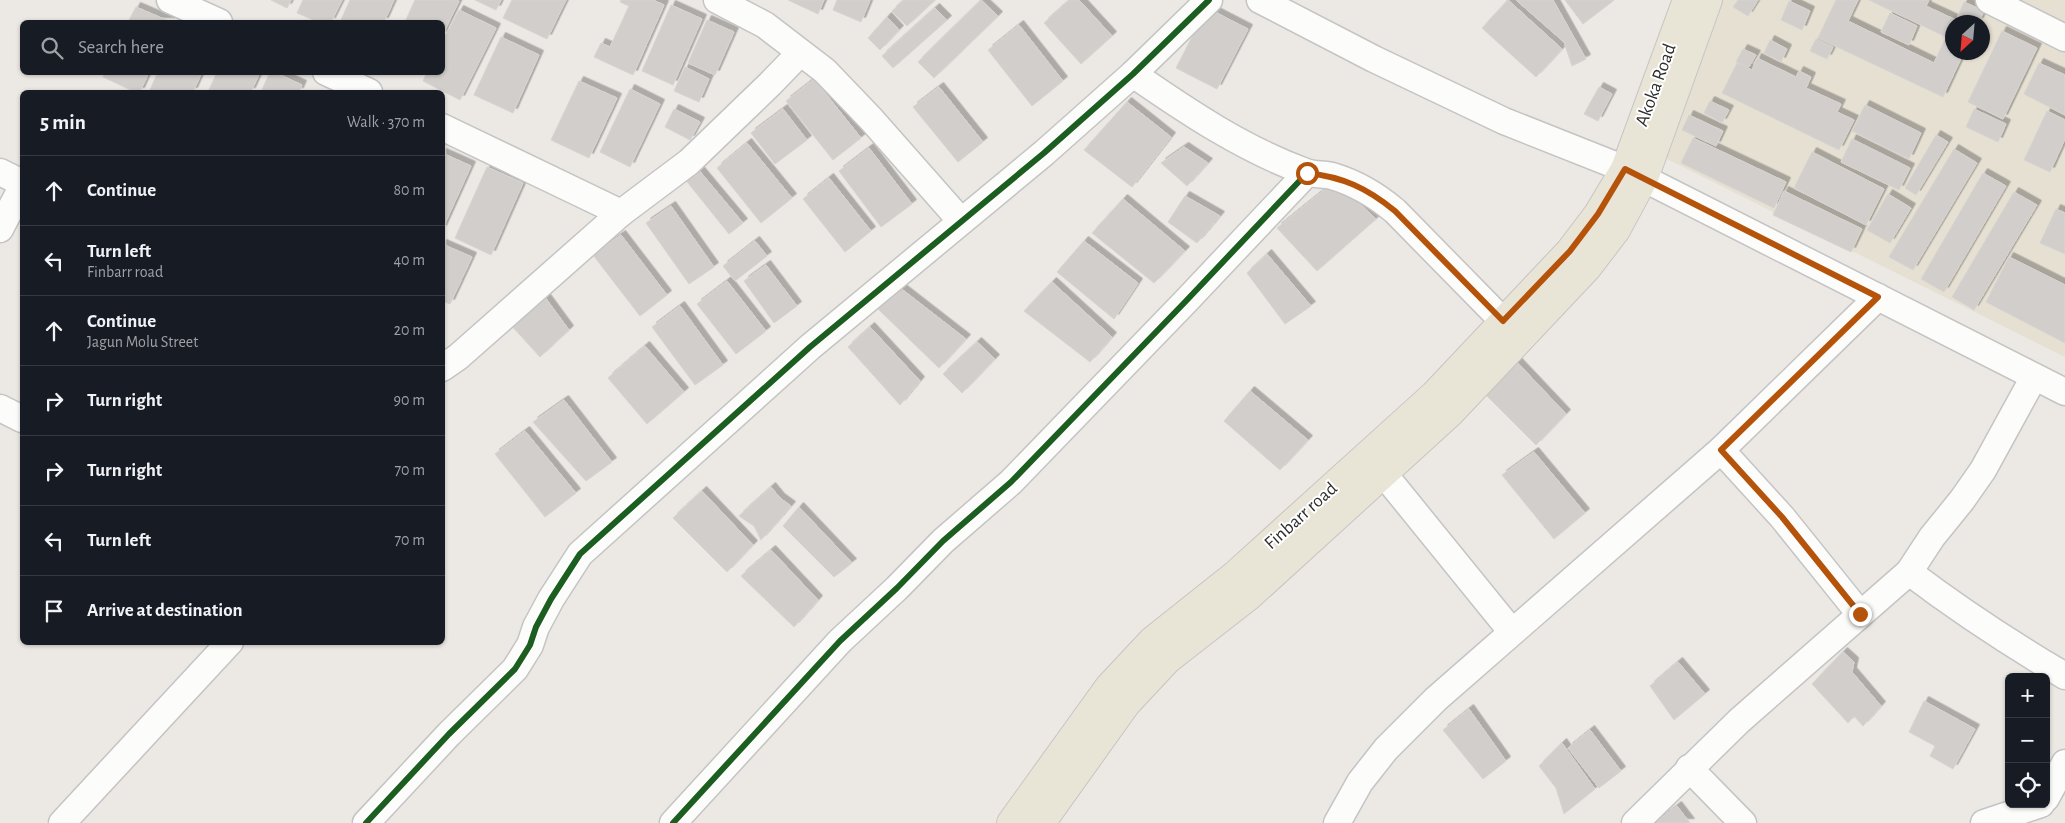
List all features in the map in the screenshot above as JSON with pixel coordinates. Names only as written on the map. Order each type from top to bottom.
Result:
[{"type":"main road","name":"Akoka Road","points":[[1634,174],[1687,0]]},
{"type":"main road","points":[[1607,222],[1634,174],[1708,0]]},
{"type":"main road","name":"Finbarr road","points":[[1012,823],[1109,688],[1152,641],[1235,575],[1434,395],[1570,251],[1607,222]]},
{"type":"main road","name":"Finbarr road","points":[[1041,823],[1126,704],[1167,660],[1249,596],[1450,413],[1587,268],[1607,222]]},
{"type":"street","points":[[170,0],[214,20]]},
{"type":"street","points":[[717,0],[766,26],[825,71],[864,112],[961,222]]},
{"type":"street","points":[[366,823],[449,734],[515,669],[530,645],[536,627],[551,598],[580,554],[810,347],[1044,153],[1133,74],[1209,0]]},
{"type":"street","points":[[1260,0],[1374,59],[1504,121],[1634,174],[2065,392]]},
{"type":"street","points":[[1989,0],[2065,38]]},
{"type":"street","points":[[445,366],[458,357],[621,213],[689,162],[800,53]]},
{"type":"street","points":[[1133,74],[1187,112],[1228,137],[1307,173],[1330,176],[1375,195],[1395,211],[1503,321]]},
{"type":"street","points":[[332,75],[365,90]]},
{"type":"street","points":[[445,128],[621,213]]},
{"type":"street","points":[[0,172],[20,182]]},
{"type":"street","points":[[673,823],[840,641],[897,588],[942,541],[1011,482],[1307,173]]},
{"type":"street","points":[[0,229],[20,192]]},
{"type":"street","points":[[1337,823],[1360,782],[1386,749],[1436,699],[1721,450],[1878,297]]},
{"type":"street","points":[[1635,823],[1739,721],[1909,572],[1932,537],[1962,500],[1982,470],[2034,377]]},
{"type":"street","points":[[0,408],[20,418]]},
{"type":"street","points":[[1721,450],[1782,517],[1860,614]]},
{"type":"street","points":[[1383,473],[1512,632]]},
{"type":"street","points":[[1909,572],[1961,611],[2018,649],[2065,676]]},
{"type":"street","points":[[62,823],[227,645]]},
{"type":"street","points":[[2050,791],[2065,763]]},
{"type":"street","points":[[1689,768],[1743,823]]},
{"type":"street","points":[[1984,823],[2030,808]]},
{"type":"street","points":[[2037,823],[2041,808]]},
{"type":"shaded area","points":[[1720,0],[2065,0],[2065,357],[1663,157]]},
{"type":"building","points":[[271,0],[291,0],[287,8]]},
{"type":"building","points":[[303,0],[342,0],[332,20],[313,20],[297,13]]},
{"type":"building","points":[[350,0],[394,0],[385,20],[341,20]]},
{"type":"building","points":[[415,0],[459,1],[445,30],[445,20],[406,20]]},
{"type":"building","points":[[475,0],[501,0],[496,10]]},
{"type":"building","points":[[512,0],[566,0],[547,39],[503,18]]},
{"type":"building","points":[[621,0],[653,0],[664,5],[633,75],[594,57],[601,43],[610,47],[629,6],[620,2]]},
{"type":"building","points":[[788,0],[824,0],[818,14]]},
{"type":"building","points":[[837,0],[870,0],[861,22],[833,10]]},
{"type":"building","points":[[904,0],[935,0],[907,26],[892,11]]},
{"type":"building","points":[[981,0],[998,16],[934,78],[918,62]]},
{"type":"building","points":[[1070,0],[1079,0],[1112,36],[1081,64],[1044,23]]},
{"type":"building","points":[[1508,0],[1562,49],[1536,77],[1482,28]]},
{"type":"building","points":[[1516,0],[1553,0],[1586,59],[1572,66],[1564,42]]},
{"type":"building","points":[[1565,0],[1612,0],[1613,1],[1583,24]]},
{"type":"building","points":[[1738,0],[1758,0],[1748,16],[1733,7]]},
{"type":"building","points":[[1836,0],[1858,0],[1848,21],[1934,63],[1945,39],[1945,60],[1960,60],[1943,97],[1818,38]]},
{"type":"building","points":[[1869,0],[1929,0],[1926,6],[1945,15],[1945,37]]},
{"type":"building","points":[[1789,1],[1810,11],[1802,30],[1781,20]]},
{"type":"building","points":[[1964,2],[1984,11],[1982,15],[1958,15]]},
{"type":"building","points":[[671,5],[702,19],[673,85],[642,71]]},
{"type":"building","points":[[136,7],[166,20],[129,20]]},
{"type":"building","points":[[935,8],[947,20],[893,68],[882,56]]},
{"type":"building","points":[[1207,8],[1248,29],[1217,89],[1176,68]]},
{"type":"building","points":[[459,10],[496,28],[460,100],[445,92],[445,90],[441,90],[423,81],[426,75],[445,75],[445,36]]},
{"type":"building","points":[[1890,13],[1917,26],[1909,45],[1881,32]]},
{"type":"building","points":[[887,17],[899,30],[880,50],[868,38]]},
{"type":"building","points":[[707,20],[734,32],[715,75],[688,63]]},
{"type":"building","points":[[1019,25],[1063,81],[1032,106],[988,50]]},
{"type":"building","points":[[2002,31],[2037,48],[2003,119],[1968,102],[1988,60],[1990,60],[1990,56]]},
{"type":"building","points":[[501,37],[539,55],[513,113],[474,95]]},
{"type":"building","points":[[1816,39],[1833,47],[1827,59],[1810,51]]},
{"type":"building","points":[[1770,40],[1787,49],[1781,62],[1764,53]]},
{"type":"building","points":[[1743,49],[1756,55],[1749,67],[1736,62]]},
{"type":"building","points":[[1757,58],[1796,77],[1799,71],[1811,77],[1806,88],[1841,104],[1837,112],[1854,120],[1839,150],[1722,93],[1737,63],[1752,70]]},
{"type":"building","points":[[2039,63],[2065,75],[2065,115],[2024,94]]},
{"type":"building","points":[[685,67],[709,79],[699,102],[674,91]]},
{"type":"building","points":[[104,75],[148,75],[141,90],[131,90],[103,77]]},
{"type":"building","points":[[157,75],[201,75],[194,90],[150,90]]},
{"type":"building","points":[[216,75],[259,75],[252,90],[209,90]]},
{"type":"building","points":[[269,75],[280,75],[302,85],[300,90],[262,90]]},
{"type":"building","points":[[814,79],[861,138],[833,160],[786,101]]},
{"type":"building","points":[[579,81],[617,98],[589,158],[551,140]]},
{"type":"building","points":[[939,87],[983,142],[958,162],[913,107]]},
{"type":"building","points":[[1599,87],[1612,94],[1598,121],[1584,114]]},
{"type":"building","points":[[630,89],[660,104],[630,167],[600,152]]},
{"type":"building","points":[[1710,101],[1729,110],[1722,123],[1704,113]]},
{"type":"building","points":[[1127,102],[1171,137],[1132,187],[1084,150]]},
{"type":"building","points":[[1865,105],[1921,133],[1909,159],[1852,131]]},
{"type":"building","points":[[674,109],[700,122],[690,140],[665,127]]},
{"type":"building","points":[[783,109],[807,140],[775,164],[751,133]]},
{"type":"building","points":[[1974,109],[2006,124],[1998,142],[1966,127]]},
{"type":"building","points":[[2047,111],[2065,120],[2065,139],[2050,172],[2024,160]]},
{"type":"building","points":[[1689,115],[1723,131],[1716,146],[1682,130]]},
{"type":"building","points":[[1936,135],[1948,142],[1916,195],[1905,188]]},
{"type":"building","points":[[1693,138],[1786,182],[1774,208],[1681,163]]},
{"type":"building","points":[[1852,139],[1910,168],[1899,190],[1841,162]]},
{"type":"building","points":[[747,143],[792,198],[761,223],[717,168]]},
{"type":"building","points":[[1184,147],[1208,163],[1187,186],[1161,163]]},
{"type":"building","points":[[869,148],[912,204],[881,227],[839,171]]},
{"type":"building","points":[[1954,149],[1977,163],[1913,270],[1889,257]]},
{"type":"building","points":[[1812,152],[1884,189],[1866,225],[1794,188]]},
{"type":"building","points":[[445,154],[471,166],[445,223]]},
{"type":"building","points":[[487,167],[523,183],[491,255],[455,238]]},
{"type":"building","points":[[697,168],[743,223],[729,234],[684,178]]},
{"type":"building","points":[[1983,173],[2006,186],[1944,292],[1921,279]]},
{"type":"building","points":[[829,178],[871,231],[845,252],[803,199]]},
{"type":"building","points":[[1335,181],[1376,219],[1317,271],[1277,228]]},
{"type":"building","points":[[1784,191],[1862,229],[1851,252],[1773,215]]},
{"type":"building","points":[[2014,192],[2037,205],[1974,310],[1952,297]]},
{"type":"building","points":[[1888,194],[1911,208],[1890,243],[1867,230]]},
{"type":"building","points":[[1185,196],[1220,216],[1197,243],[1168,222]]},
{"type":"building","points":[[1123,199],[1185,251],[1154,283],[1092,233]]},
{"type":"building","points":[[671,206],[714,267],[689,284],[646,223]]},
{"type":"building","points":[[2056,209],[2065,213],[2065,254],[2040,243]]},
{"type":"building","points":[[621,235],[667,295],[640,316],[593,255]]},
{"type":"building","points":[[755,241],[767,256],[735,281],[723,266]]},
{"type":"building","points":[[1084,241],[1138,283],[1114,319],[1057,272]]},
{"type":"building","points":[[445,245],[472,257],[450,304],[445,302]]},
{"type":"building","points":[[1267,254],[1311,306],[1285,324],[1247,273]]},
{"type":"building","points":[[2009,257],[2065,285],[2065,343],[1986,302]]},
{"type":"building","points":[[766,265],[797,306],[774,323],[744,281]]},
{"type":"building","points":[[727,281],[766,331],[736,354],[697,304]]},
{"type":"building","points":[[1052,282],[1112,337],[1090,362],[1024,311]]},
{"type":"building","points":[[899,287],[966,339],[939,368],[875,306]]},
{"type":"building","points":[[544,296],[569,330],[540,357],[509,323]]},
{"type":"building","points":[[680,306],[723,365],[695,385],[652,327]]},
{"type":"building","points":[[870,327],[920,381],[900,405],[848,347]]},
{"type":"building","points":[[977,342],[995,359],[962,393],[943,374]]},
{"type":"building","points":[[645,346],[684,392],[647,424],[608,378]]},
{"type":"building","points":[[1514,359],[1566,414],[1536,445],[1479,388]]},
{"type":"building","points":[[1250,391],[1308,440],[1280,470],[1224,421]]},
{"type":"building","points":[[564,400],[612,462],[586,481],[533,422]]},
{"type":"building","points":[[525,431],[576,493],[545,517],[495,454]]},
{"type":"building","points":[[1534,452],[1585,513],[1554,539],[1502,475]]},
{"type":"building","points":[[771,487],[780,498],[791,506],[761,540],[754,526],[739,516]]},
{"type":"building","points":[[702,491],[753,545],[727,572],[673,518]]},
{"type":"building","points":[[799,507],[852,563],[834,577],[783,526]]},
{"type":"building","points":[[771,550],[818,600],[794,627],[741,576]]},
{"type":"building","points":[[1843,652],[1854,662],[1852,672],[1881,706],[1863,726],[1854,716],[1848,723],[1812,684]]},
{"type":"building","points":[[1678,662],[1705,694],[1674,720],[1650,686]]},
{"type":"building","points":[[1924,701],[1975,729],[1953,769],[1930,756],[1935,746],[1909,732]]},
{"type":"building","points":[[1469,709],[1506,761],[1483,779],[1443,730]]},
{"type":"building","points":[[1590,730],[1621,771],[1599,788],[1568,748]]},
{"type":"building","points":[[1562,743],[1595,789],[1564,814],[1556,788],[1539,766]]},
{"type":"building","points":[[1677,806],[1690,823],[1655,823]]},
{"type":"cycle path","points":[[366,823],[449,734],[515,669],[530,645],[536,627],[551,599],[580,554],[810,347],[1044,153],[1133,74],[1209,0]]},
{"type":"cycle path","points":[[673,823],[840,641],[897,588],[943,541],[1011,482],[1307,173]]},
{"type":"route","points":[[1307,173],[1330,176],[1375,195],[1395,211],[1503,321],[1570,251],[1598,214],[1625,169],[1878,297],[1721,450],[1782,517],[1860,614]]}]
